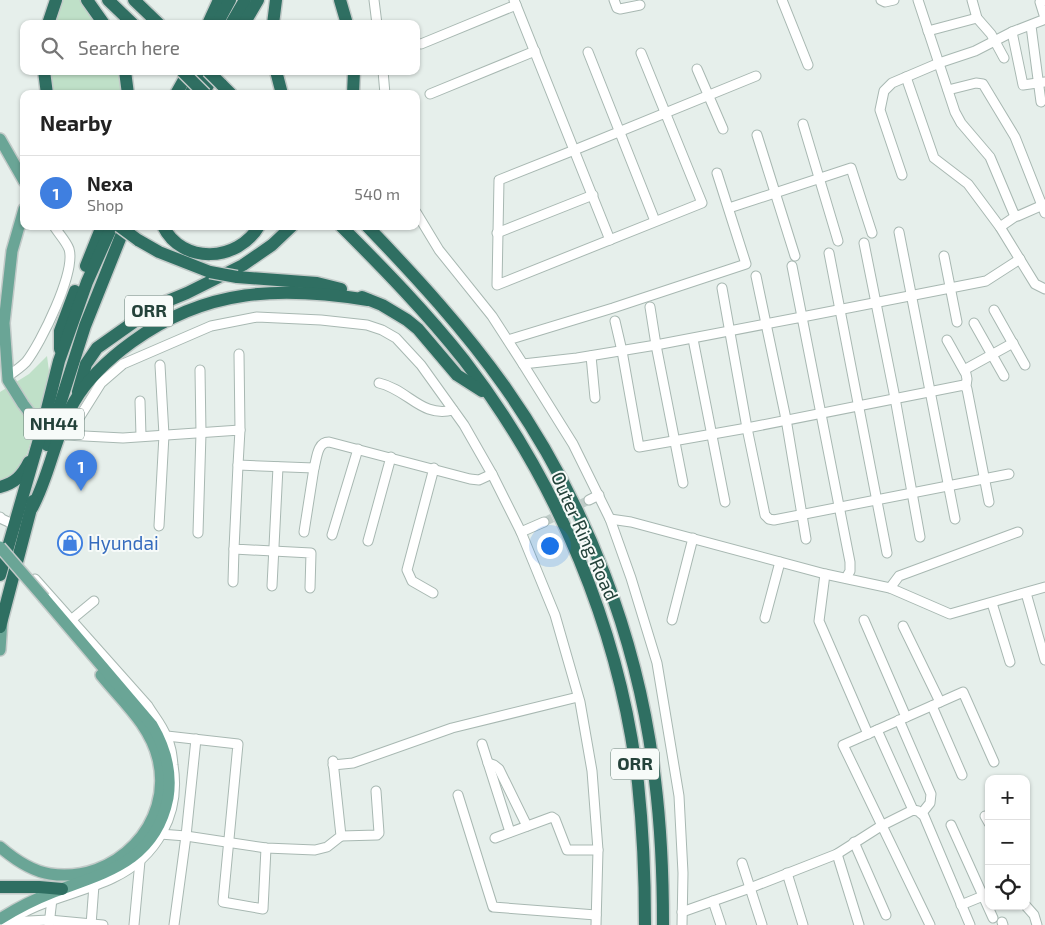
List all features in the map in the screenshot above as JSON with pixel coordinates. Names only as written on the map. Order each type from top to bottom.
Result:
[{"type":"highway","points":[[49,20],[56,0]]},
{"type":"highway","points":[[87,0],[101,20]]},
{"type":"highway","points":[[108,0],[129,20]]},
{"type":"highway","points":[[134,0],[155,20]]},
{"type":"highway","points":[[150,0],[156,20]]},
{"type":"highway","points":[[210,20],[219,0]]},
{"type":"highway","points":[[219,20],[230,0]]},
{"type":"highway","points":[[233,20],[245,0]]},
{"type":"highway","points":[[246,20],[258,0]]},
{"type":"highway","points":[[274,20],[276,0]]},
{"type":"highway","points":[[340,0],[346,20]]},
{"type":"highway","points":[[45,75],[46,90]]},
{"type":"highway","points":[[126,75],[127,90]]},
{"type":"highway","points":[[170,90],[180,75]]},
{"type":"highway","points":[[186,75],[200,90]]},
{"type":"highway","points":[[178,90],[187,75]]},
{"type":"highway","points":[[192,90],[201,75]]},
{"type":"highway","points":[[212,75],[227,90]]},
{"type":"highway","points":[[206,90],[214,75]]},
{"type":"highway","points":[[277,75],[281,90]]},
{"type":"highway","points":[[353,90],[354,75]]},
{"type":"highway","points":[[59,361],[60,331],[102,230]]},
{"type":"highway","name":"NH44","points":[[0,575],[11,543],[59,361],[87,282],[110,230]]},
{"type":"highway","name":"NH44","points":[[1,623],[15,570],[11,543],[32,508],[37,478],[85,326],[122,230]]},
{"type":"highway","points":[[124,230],[159,252],[210,272],[237,277],[317,283],[335,291],[382,305],[418,329],[457,375],[490,397]]},
{"type":"highway","points":[[166,230],[172,239],[182,247],[209,255],[224,254],[238,248],[248,241],[256,230]]},
{"type":"highway","name":"ORR","points":[[32,508],[41,492],[86,364],[96,348],[158,305],[192,291],[243,265],[272,245],[288,230]]},
{"type":"highway","name":"Outer Ring Road","points":[[345,230],[395,280],[464,360],[515,434],[547,491],[568,534],[597,606],[619,679],[632,745],[638,782],[644,851],[645,925]]},
{"type":"highway","name":"Outer Ring Road","points":[[371,230],[408,268],[454,321],[505,387],[540,440],[584,527],[614,600],[636,674],[652,752],[661,850],[663,925]]},
{"type":"highway","name":"ORR","points":[[74,402],[91,379],[113,357],[148,330],[183,312],[245,295],[335,291]]},
{"type":"highway","points":[[0,487],[9,485],[23,474],[37,448]]},
{"type":"highway","points":[[0,887],[62,889]]},
{"type":"main road","points":[[0,139],[20,174]]},
{"type":"main road","points":[[20,223],[12,251],[4,324],[4,378],[8,380],[42,429]]},
{"type":"main road","points":[[0,847],[20,862],[49,874],[70,875],[88,872],[114,861],[134,846],[154,817],[161,785],[158,760],[148,733],[42,600],[11,543]]},
{"type":"main road","points":[[0,558],[42,600],[152,725],[163,746],[169,779],[169,789],[163,816],[156,830],[134,856],[114,870],[25,904],[4,923]]},
{"type":"main road","points":[[0,650],[1,623]]},
{"type":"street","points":[[374,0],[376,20]]},
{"type":"street","points":[[614,0],[617,8],[620,9],[640,5]]},
{"type":"street","points":[[782,0],[808,65]]},
{"type":"street","points":[[881,0],[885,2],[894,0]]},
{"type":"street","points":[[918,0],[958,117],[990,157],[1016,216]]},
{"type":"street","points":[[972,0],[977,18],[991,34],[1004,58]]},
{"type":"street","points":[[902,175],[880,106],[887,87],[906,77],[961,57],[1012,32],[1031,26],[1044,19],[1040,2],[1045,1]]},
{"type":"street","points":[[420,44],[515,3],[610,240]]},
{"type":"street","points":[[928,31],[977,18]]},
{"type":"street","points":[[1031,26],[1042,82],[1042,102]]},
{"type":"street","points":[[1012,32],[1023,85],[1042,82]]},
{"type":"street","points":[[430,94],[535,51]]},
{"type":"street","points":[[588,52],[656,221]]},
{"type":"street","points":[[642,54],[666,113],[702,202],[497,286],[499,180],[620,132],[666,113],[708,95],[756,76]]},
{"type":"street","points":[[698,69],[723,129]]},
{"type":"street","points":[[383,75],[385,90]]},
{"type":"street","points":[[906,77],[934,158],[968,184],[1000,227],[1035,284],[1045,289]]},
{"type":"street","points":[[948,90],[976,83],[983,84],[1015,138],[1044,207],[1016,216],[1000,227]]},
{"type":"street","points":[[804,124],[838,241]]},
{"type":"street","points":[[757,135],[795,256]]},
{"type":"street","points":[[728,208],[851,168],[872,233]]},
{"type":"street","points":[[508,340],[746,264],[717,173]]},
{"type":"street","points":[[497,233],[593,195]]},
{"type":"street","points":[[420,219],[439,250],[492,316],[573,444],[610,519],[632,578],[657,663],[679,796],[683,873],[682,925]]},
{"type":"street","points":[[4,378],[25,363],[41,339],[59,299],[68,271],[69,249],[57,230]]},
{"type":"street","points":[[899,232],[955,519]]},
{"type":"street","points":[[864,243],[913,492],[920,537]]},
{"type":"street","points":[[829,253],[887,553]]},
{"type":"street","points":[[944,256],[957,322]]},
{"type":"street","points":[[523,364],[656,346],[950,289],[986,281],[1020,259]]},
{"type":"street","points":[[792,266],[850,562],[850,571],[846,578]]},
{"type":"street","points":[[756,276],[786,419],[806,539]]},
{"type":"street","points":[[722,288],[747,428],[765,515],[769,519],[774,520],[840,508],[1009,474]]},
{"type":"street","points":[[650,306],[683,483]]},
{"type":"street","points":[[994,310],[1025,365]]},
{"type":"street","points":[[62,436],[74,426],[101,383],[123,364],[211,326],[257,317],[320,320],[367,325],[382,330],[396,338],[421,365],[464,425],[492,474],[521,532],[555,615],[578,697],[592,771],[598,850],[596,925]]},
{"type":"street","points":[[615,322],[622,351],[638,446],[640,447],[966,386]]},
{"type":"street","points":[[974,323],[1004,376]]},
{"type":"street","points":[[693,339],[724,502]]},
{"type":"street","points":[[947,340],[968,379],[966,386],[986,478],[989,502]]},
{"type":"street","points":[[964,370],[1013,343]]},
{"type":"street","points":[[233,582],[240,430],[239,354]]},
{"type":"street","points":[[591,356],[595,398]]},
{"type":"street","points":[[159,526],[164,436],[160,365]]},
{"type":"street","points":[[198,532],[201,433],[200,370]]},
{"type":"street","points":[[379,383],[395,388],[420,406],[431,411],[443,412],[454,410]]},
{"type":"street","points":[[140,401],[141,436]]},
{"type":"street","points":[[62,436],[123,438],[240,430]]},
{"type":"street","points":[[304,532],[314,468],[320,445],[324,442],[434,468],[470,479],[479,480],[492,474]]},
{"type":"street","points":[[332,535],[358,449]]},
{"type":"street","points":[[368,541],[391,458]]},
{"type":"street","points":[[238,465],[314,468]]},
{"type":"street","points":[[272,586],[278,467]]},
{"type":"street","points":[[432,593],[412,581],[407,570],[434,468]]},
{"type":"street","points":[[589,500],[599,495]]},
{"type":"street","points":[[0,517],[15,525]]},
{"type":"street","points":[[610,519],[620,519],[825,574],[890,588],[950,614],[1045,588]]},
{"type":"street","points":[[521,532],[544,522]]},
{"type":"street","points":[[890,588],[899,576],[1018,532]]},
{"type":"street","points":[[672,620],[693,538]]},
{"type":"street","points":[[234,549],[311,553],[310,588]]},
{"type":"street","points":[[765,618],[780,562]]},
{"type":"street","points":[[4,923],[52,899],[94,886],[114,877],[140,861],[152,848],[166,823],[174,803],[176,781],[167,736],[148,706],[33,577],[15,570]]},
{"type":"street","points":[[825,574],[819,621],[873,732],[917,812],[970,925]]},
{"type":"street","points":[[1026,593],[1045,660]]},
{"type":"street","points":[[71,620],[94,601]]},
{"type":"street","points":[[992,603],[1010,662]]},
{"type":"street","points":[[682,912],[750,888],[836,854],[881,826],[917,812],[930,803],[931,794],[864,620]]},
{"type":"street","points":[[903,626],[936,704],[962,775]]},
{"type":"street","points":[[930,925],[843,745],[963,692],[994,762]]},
{"type":"street","points":[[341,836],[333,763],[353,763],[452,728],[578,697]]},
{"type":"street","points":[[167,736],[238,744],[223,902],[263,909],[266,848]]},
{"type":"street","points":[[174,925],[196,739]]},
{"type":"street","points":[[482,744],[510,832]]},
{"type":"street","points":[[488,764],[494,765],[499,770],[527,826]]},
{"type":"street","points":[[160,834],[266,848],[315,850],[327,847],[341,836],[377,835],[379,833],[376,791]]},
{"type":"street","points":[[458,795],[493,907],[596,915]]},
{"type":"street","points":[[494,838],[552,817],[567,850],[598,850]]},
{"type":"street","points":[[951,825],[992,918]]},
{"type":"street","points":[[854,842],[886,915]]},
{"type":"street","points":[[836,854],[859,925]]},
{"type":"street","points":[[134,925],[140,861]]},
{"type":"street","points":[[742,863],[762,925]]},
{"type":"street","points":[[787,874],[803,925]]},
{"type":"street","points":[[91,924],[94,886]]},
{"type":"street","points":[[962,905],[983,896]]},
{"type":"street","points":[[49,923],[52,899]]},
{"type":"street","points":[[713,901],[721,925]]},
{"type":"street","points":[[1030,910],[1034,915],[1037,925]]},
{"type":"street","points":[[4,923],[103,925]]},
{"type":"green space","points":[[61,0],[83,0],[96,20],[54,20]]},
{"type":"green space","points":[[49,75],[121,75],[124,90],[51,90]]},
{"type":"green space","points":[[47,356],[50,379],[26,457],[15,476],[0,482],[0,392],[29,374]]},
{"type":"tunnel","points":[[544,522],[589,500]]},
{"type":"place","name":"Nexa","points":[[81,491]]},
{"type":"place","name":"Hyundai","points":[[70,543]]}]
